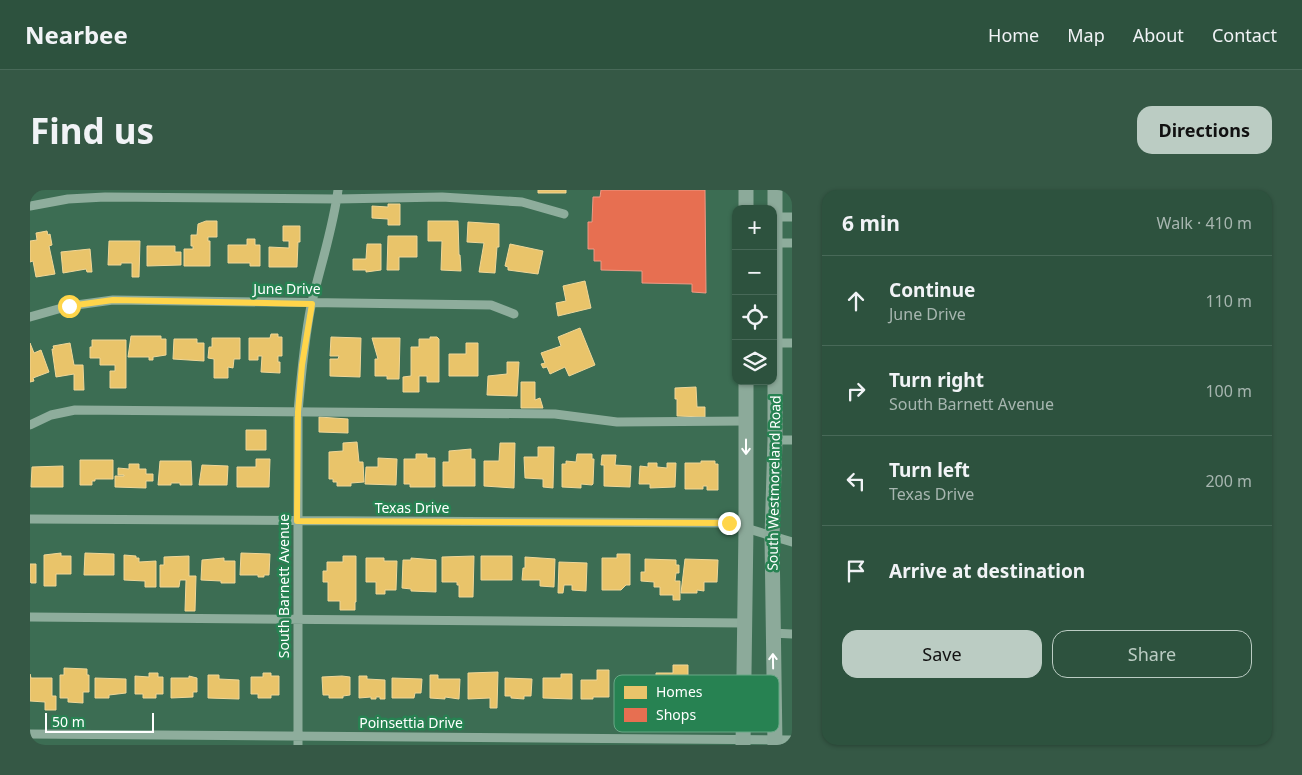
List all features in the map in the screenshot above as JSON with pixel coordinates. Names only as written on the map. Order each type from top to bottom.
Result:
[{"type":"main road","points":[[746,190],[746,205]]},
{"type":"main road","name":"South Westmoreland Road","points":[[774,205],[775,190]]},
{"type":"main road","name":"South Westmoreland Road","points":[[774,340],[775,250]]},
{"type":"main road","name":"South Westmoreland Road","points":[[744,675],[746,385]]},
{"type":"main road","name":"South Westmoreland Road","points":[[773,675],[772,537],[774,385]]},
{"type":"street","points":[[30,206],[68,199],[105,197],[337,194],[442,197],[522,202],[564,214]]},
{"type":"street","name":"South Barnett Avenue","points":[[298,740],[298,412],[302,365],[312,304],[328,244],[337,194]]},
{"type":"street","points":[[777,217],[792,217]]},
{"type":"street","points":[[777,243],[792,243]]},
{"type":"street","name":"June Drive","points":[[30,317],[69,306],[113,300],[491,305],[514,314]]},
{"type":"street","points":[[777,344],[792,343]]},
{"type":"street","points":[[30,425],[51,415],[75,410],[555,414],[617,422],[746,421]]},
{"type":"street","points":[[775,440],[792,440]]},
{"type":"street","name":"Texas Drive","points":[[30,519],[729,523],[792,542]]},
{"type":"street","points":[[30,617],[745,623]]},
{"type":"street","points":[[772,633],[792,634]]},
{"type":"street","name":"Poinsettia Drive","points":[[30,734],[298,740],[743,742],[792,740]]},
{"type":"building: Homes","points":[[538,190],[566,190],[566,193],[538,193]]},
{"type":"building: Homes","points":[[388,204],[400,204],[400,225],[388,225],[388,219],[372,218],[372,206],[388,207]]},
{"type":"building: Homes","points":[[206,221],[217,221],[217,237],[208,237],[208,241],[210,241],[210,266],[184,266],[184,249],[193,249],[193,246],[191,246],[191,235],[197,235],[198,224]]},
{"type":"building: Homes","points":[[428,221],[458,221],[461,271],[441,270],[442,241],[428,241]]},
{"type":"building: Homes","points":[[468,222],[499,224],[499,247],[497,247],[495,273],[479,272],[484,243],[467,242]]},
{"type":"building: Homes","points":[[283,226],[300,226],[297,267],[269,267],[269,247],[289,248],[289,241],[283,241]]},
{"type":"building: Homes","points":[[47,231],[48,235],[50,234],[52,245],[49,246],[55,274],[36,277],[33,261],[30,262],[30,241],[37,240],[36,233]]},
{"type":"building: Homes","points":[[388,236],[417,236],[417,257],[399,257],[399,270],[387,270]]},
{"type":"building: Homes","points":[[247,239],[255,239],[255,245],[260,245],[260,266],[250,266],[250,263],[228,263],[228,245],[247,245]]},
{"type":"building: Homes","points":[[109,241],[140,241],[139,277],[132,277],[132,263],[108,265]]},
{"type":"building: Homes","points":[[367,244],[381,244],[381,270],[366,272],[366,270],[353,270],[353,259],[366,259]]},
{"type":"building: Homes","points":[[510,244],[543,251],[538,274],[508,270],[508,267],[505,266]]},
{"type":"building: Homes","points":[[147,246],[175,246],[175,252],[181,252],[181,265],[147,266]]},
{"type":"building: Homes","points":[[90,249],[92,272],[87,272],[86,269],[63,273],[61,252]]},
{"type":"building: Homes","points":[[585,281],[591,308],[558,316],[556,303],[566,301],[563,286]]},
{"type":"building: Homes","points":[[580,328],[595,365],[569,376],[565,367],[550,374],[547,367],[543,368],[541,364],[545,363],[541,353],[561,346],[558,337]]},
{"type":"building: Homes","points":[[271,334],[278,334],[278,337],[282,337],[282,356],[278,356],[280,373],[261,372],[262,356],[258,356],[258,360],[249,360],[249,338],[270,338]]},
{"type":"building: Homes","points":[[131,336],[161,336],[161,339],[166,339],[166,355],[153,357],[153,360],[149,360],[149,357],[128,357]]},
{"type":"building: Homes","points":[[331,337],[361,338],[360,377],[330,376],[330,359],[338,359],[339,356],[330,356]]},
{"type":"building: Homes","points":[[430,337],[437,337],[439,339],[439,382],[427,382],[427,376],[419,376],[419,392],[403,392],[403,377],[411,376],[411,347],[419,347],[419,339],[430,339]]},
{"type":"building: Homes","points":[[212,338],[240,338],[240,359],[234,359],[233,368],[228,367],[228,378],[214,378],[214,359],[208,358],[209,347],[212,347]]},
{"type":"building: Homes","points":[[372,338],[400,338],[399,379],[375,376],[375,359],[378,359]]},
{"type":"building: Homes","points":[[174,339],[197,339],[197,343],[204,343],[204,361],[173,359]]},
{"type":"building: Homes","points":[[92,340],[126,340],[126,388],[110,388],[110,371],[115,371],[115,365],[100,365],[100,358],[90,358]]},
{"type":"building: Homes","points":[[30,343],[34,353],[41,350],[49,372],[33,378],[34,381],[30,382]]},
{"type":"building: Homes","points":[[70,343],[74,365],[83,365],[84,390],[74,390],[74,374],[56,377],[53,346]]},
{"type":"building: Homes","points":[[466,343],[478,343],[478,376],[449,376],[449,354],[466,354]]},
{"type":"building: Homes","points":[[507,362],[519,362],[517,396],[487,395],[488,376],[507,374]]},
{"type":"building: Homes","points":[[521,382],[535,382],[535,400],[540,398],[543,408],[521,408]]},
{"type":"building: Homes","points":[[696,387],[697,407],[705,407],[705,417],[677,416],[675,388]]},
{"type":"building: Homes","points":[[319,417],[348,419],[348,433],[319,432]]},
{"type":"building: Homes","points":[[246,430],[266,430],[266,450],[246,450]]},
{"type":"building: Homes","points":[[357,442],[359,462],[363,462],[364,482],[351,483],[351,486],[337,486],[337,482],[329,479],[329,452],[343,451],[343,443]]},
{"type":"building: Homes","points":[[500,443],[515,443],[514,488],[484,486],[484,461],[499,461]]},
{"type":"building: Homes","points":[[538,447],[554,447],[553,488],[543,487],[543,479],[525,478],[524,457],[538,457]]},
{"type":"building: Homes","points":[[471,449],[471,459],[475,459],[475,486],[443,486],[443,462],[449,462],[449,451]]},
{"type":"building: Homes","points":[[416,454],[427,454],[427,458],[435,458],[435,487],[410,487],[410,484],[404,484],[404,459],[416,459]]},
{"type":"building: Homes","points":[[577,454],[592,454],[592,459],[594,459],[593,484],[581,484],[581,488],[562,487],[562,464],[566,464],[566,461],[576,462]]},
{"type":"building: Homes","points":[[602,455],[616,455],[615,465],[631,466],[630,487],[604,486],[604,465],[601,465]]},
{"type":"building: Homes","points":[[378,458],[397,459],[396,485],[365,484],[366,467],[378,467]]},
{"type":"building: Homes","points":[[256,459],[270,459],[269,487],[237,487],[237,467],[256,467]]},
{"type":"building: Homes","points":[[80,460],[113,460],[113,479],[95,479],[95,481],[92,481],[92,485],[80,485]]},
{"type":"building: Homes","points":[[160,461],[191,461],[192,485],[171,483],[171,485],[158,485]]},
{"type":"building: Homes","points":[[701,461],[715,461],[715,464],[718,464],[718,490],[707,490],[707,486],[703,486],[703,489],[685,489],[685,463],[701,463]]},
{"type":"building: Homes","points":[[648,463],[657,463],[657,467],[667,468],[667,463],[676,463],[675,487],[650,488],[650,484],[639,484],[640,466],[648,467]]},
{"type":"building: Homes","points":[[129,464],[139,464],[139,469],[146,469],[146,474],[153,474],[153,481],[146,481],[146,488],[115,487],[115,476],[124,476],[118,475],[118,468],[129,469]]},
{"type":"building: Homes","points":[[202,465],[228,466],[227,485],[199,485]]},
{"type":"building: Homes","points":[[63,466],[63,487],[31,487],[32,467]]},
{"type":"building: Homes","points":[[61,553],[61,556],[71,556],[71,574],[56,574],[56,586],[44,586],[44,555]]},
{"type":"building: Homes","points":[[85,553],[114,554],[114,575],[84,575]]},
{"type":"building: Homes","points":[[241,553],[270,554],[269,575],[258,577],[258,575],[240,575]]},
{"type":"building: Homes","points":[[617,554],[630,554],[630,585],[626,585],[621,590],[602,590],[602,558],[617,558]]},
{"type":"building: Homes","points":[[124,555],[136,556],[136,558],[139,558],[139,562],[156,561],[156,587],[145,587],[145,581],[124,580]]},
{"type":"building: Homes","points":[[189,556],[189,576],[196,576],[195,611],[185,611],[186,580],[180,580],[179,587],[160,587],[160,565],[164,565],[164,557]]},
{"type":"building: Homes","points":[[343,556],[356,556],[355,610],[340,610],[340,601],[328,601],[328,582],[323,582],[323,571],[327,571],[327,562],[343,562]]},
{"type":"building: Homes","points":[[474,556],[473,597],[459,597],[459,585],[457,585],[457,582],[442,582],[442,557]]},
{"type":"building: Homes","points":[[481,556],[512,556],[512,580],[481,580]]},
{"type":"building: Homes","points":[[525,557],[555,559],[554,587],[540,586],[540,580],[522,580]]},
{"type":"building: Homes","points":[[224,558],[224,561],[235,561],[235,583],[201,580],[202,560]]},
{"type":"building: Homes","points":[[366,558],[384,558],[384,561],[397,561],[396,590],[385,590],[385,594],[376,594],[376,582],[366,582]]},
{"type":"building: Homes","points":[[411,558],[436,560],[436,592],[411,591],[411,589],[402,588],[403,560],[411,560]]},
{"type":"building: Homes","points":[[645,559],[676,560],[676,565],[679,565],[679,573],[676,573],[675,581],[680,581],[680,600],[673,600],[673,595],[660,595],[660,587],[654,587],[654,582],[641,581],[641,572],[645,572]]},
{"type":"building: Homes","points":[[685,559],[718,560],[717,582],[704,582],[704,591],[697,590],[697,593],[681,593]]},
{"type":"building: Homes","points":[[559,562],[587,563],[586,591],[572,590],[572,585],[564,585],[563,593],[558,593]]},
{"type":"building: Homes","points":[[30,564],[36,564],[36,583],[31,583],[30,581]]},
{"type":"building: Homes","points":[[673,665],[688,665],[688,675],[656,675],[656,673],[673,673]]},
{"type":"building: Homes","points":[[64,668],[87,669],[89,692],[83,692],[83,703],[68,702],[68,698],[60,698],[60,675],[64,675]]},
{"type":"building: Homes","points":[[597,670],[609,670],[609,697],[581,699],[581,680],[597,680]]},
{"type":"building: Homes","points":[[498,672],[497,708],[490,708],[490,698],[468,699],[468,673]]},
{"type":"building: Homes","points":[[149,673],[158,673],[158,677],[163,677],[163,694],[156,694],[156,698],[143,698],[143,694],[135,694],[135,676],[149,677]]},
{"type":"building: Homes","points":[[263,673],[279,676],[279,695],[271,695],[271,698],[258,698],[258,694],[251,694],[251,677],[263,677]]},
{"type":"building: Homes","points":[[30,674],[31,678],[52,678],[52,696],[56,696],[56,710],[45,710],[45,702],[30,701]]},
{"type":"building: Homes","points":[[561,674],[572,674],[572,699],[543,698],[543,678],[561,678]]},
{"type":"building: Homes","points":[[208,675],[219,675],[219,679],[239,680],[239,699],[208,698]]},
{"type":"building: Homes","points":[[430,675],[438,675],[438,679],[460,679],[459,699],[445,697],[445,699],[430,698]]},
{"type":"building: Homes","points":[[189,676],[197,678],[197,692],[193,692],[193,697],[171,698],[171,678],[189,678]]},
{"type":"building: Homes","points":[[359,676],[367,676],[367,679],[385,680],[385,699],[380,699],[380,697],[376,697],[376,699],[371,699],[371,697],[359,698]]},
{"type":"building: Homes","points":[[322,677],[350,677],[350,695],[343,696],[343,698],[329,698],[329,695],[323,695]]},
{"type":"building: Homes","points":[[95,678],[126,679],[126,693],[109,695],[109,698],[95,698]]},
{"type":"building: Homes","points":[[392,678],[422,679],[421,693],[415,693],[414,698],[392,698]]},
{"type":"building: Homes","points":[[505,678],[532,679],[531,696],[524,696],[524,699],[505,696]]},
{"type":"building: Shops","points":[[601,190],[705,190],[706,293],[692,292],[692,284],[642,283],[642,271],[601,270],[601,261],[594,261],[594,249],[588,249],[588,222],[592,222],[593,197],[600,197]]},
{"type":"route","points":[[69,306],[113,300],[312,304],[302,365],[298,412],[297,521],[729,523]]}]
